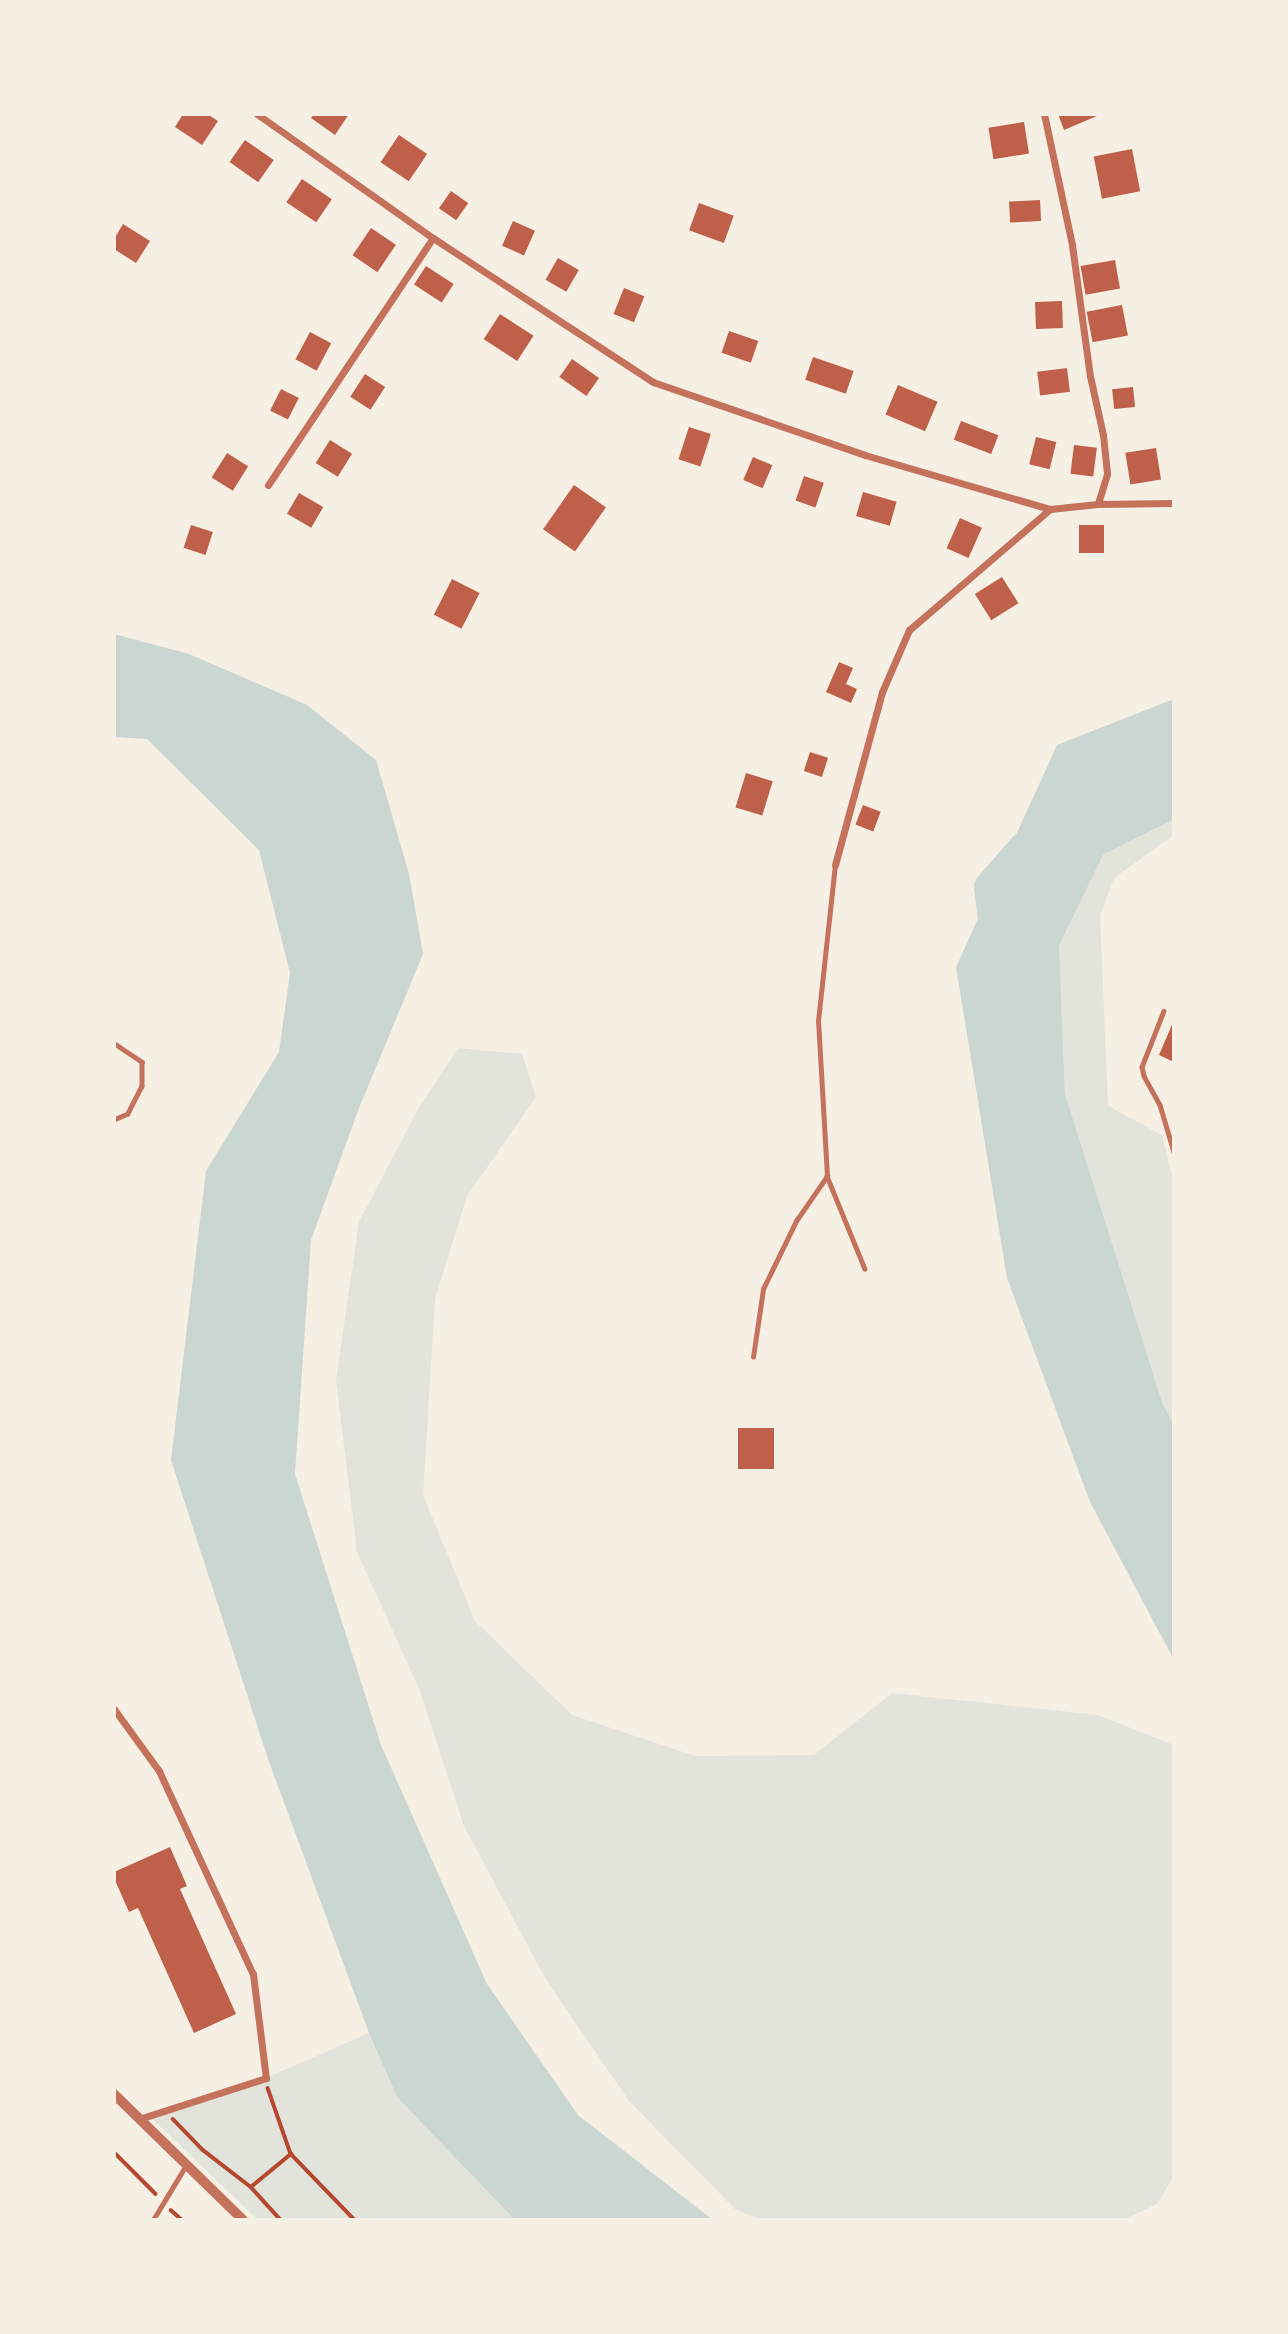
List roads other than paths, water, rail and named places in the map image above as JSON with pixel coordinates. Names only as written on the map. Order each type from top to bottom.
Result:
[{"type":"street","points":[[257,114],[433,238],[653,382],[865,455],[1050,509],[1098,504],[1174,503]]},
{"type":"street","points":[[1044,114],[1072,245],[1090,376],[1103,435],[1107,474],[1098,504]]},
{"type":"street","points":[[268,485],[433,238]]},
{"type":"street","points":[[835,865],[881,692],[909,630],[1050,509]]},
{"type":"street","points":[[114,1709],[159,1770],[253,1974],[266,2078],[139,2119]]},
{"type":"street","points":[[114,2094],[243,2220]]},
{"type":"lane","points":[[835,865],[818,1021],[827,1176],[865,1269]]},
{"type":"lane","points":[[1164,1011],[1142,1067],[1160,1105],[1174,1153]]},
{"type":"lane","points":[[114,1043],[142,1062],[142,1086],[128,1114],[114,1120]]},
{"type":"lane","points":[[753,1357],[763,1289],[796,1221],[827,1176]]},
{"type":"lane","points":[[153,2220],[186,2165]]},
{"type":"waterway","points":[[996,935],[990,887],[1024,848]]}]
